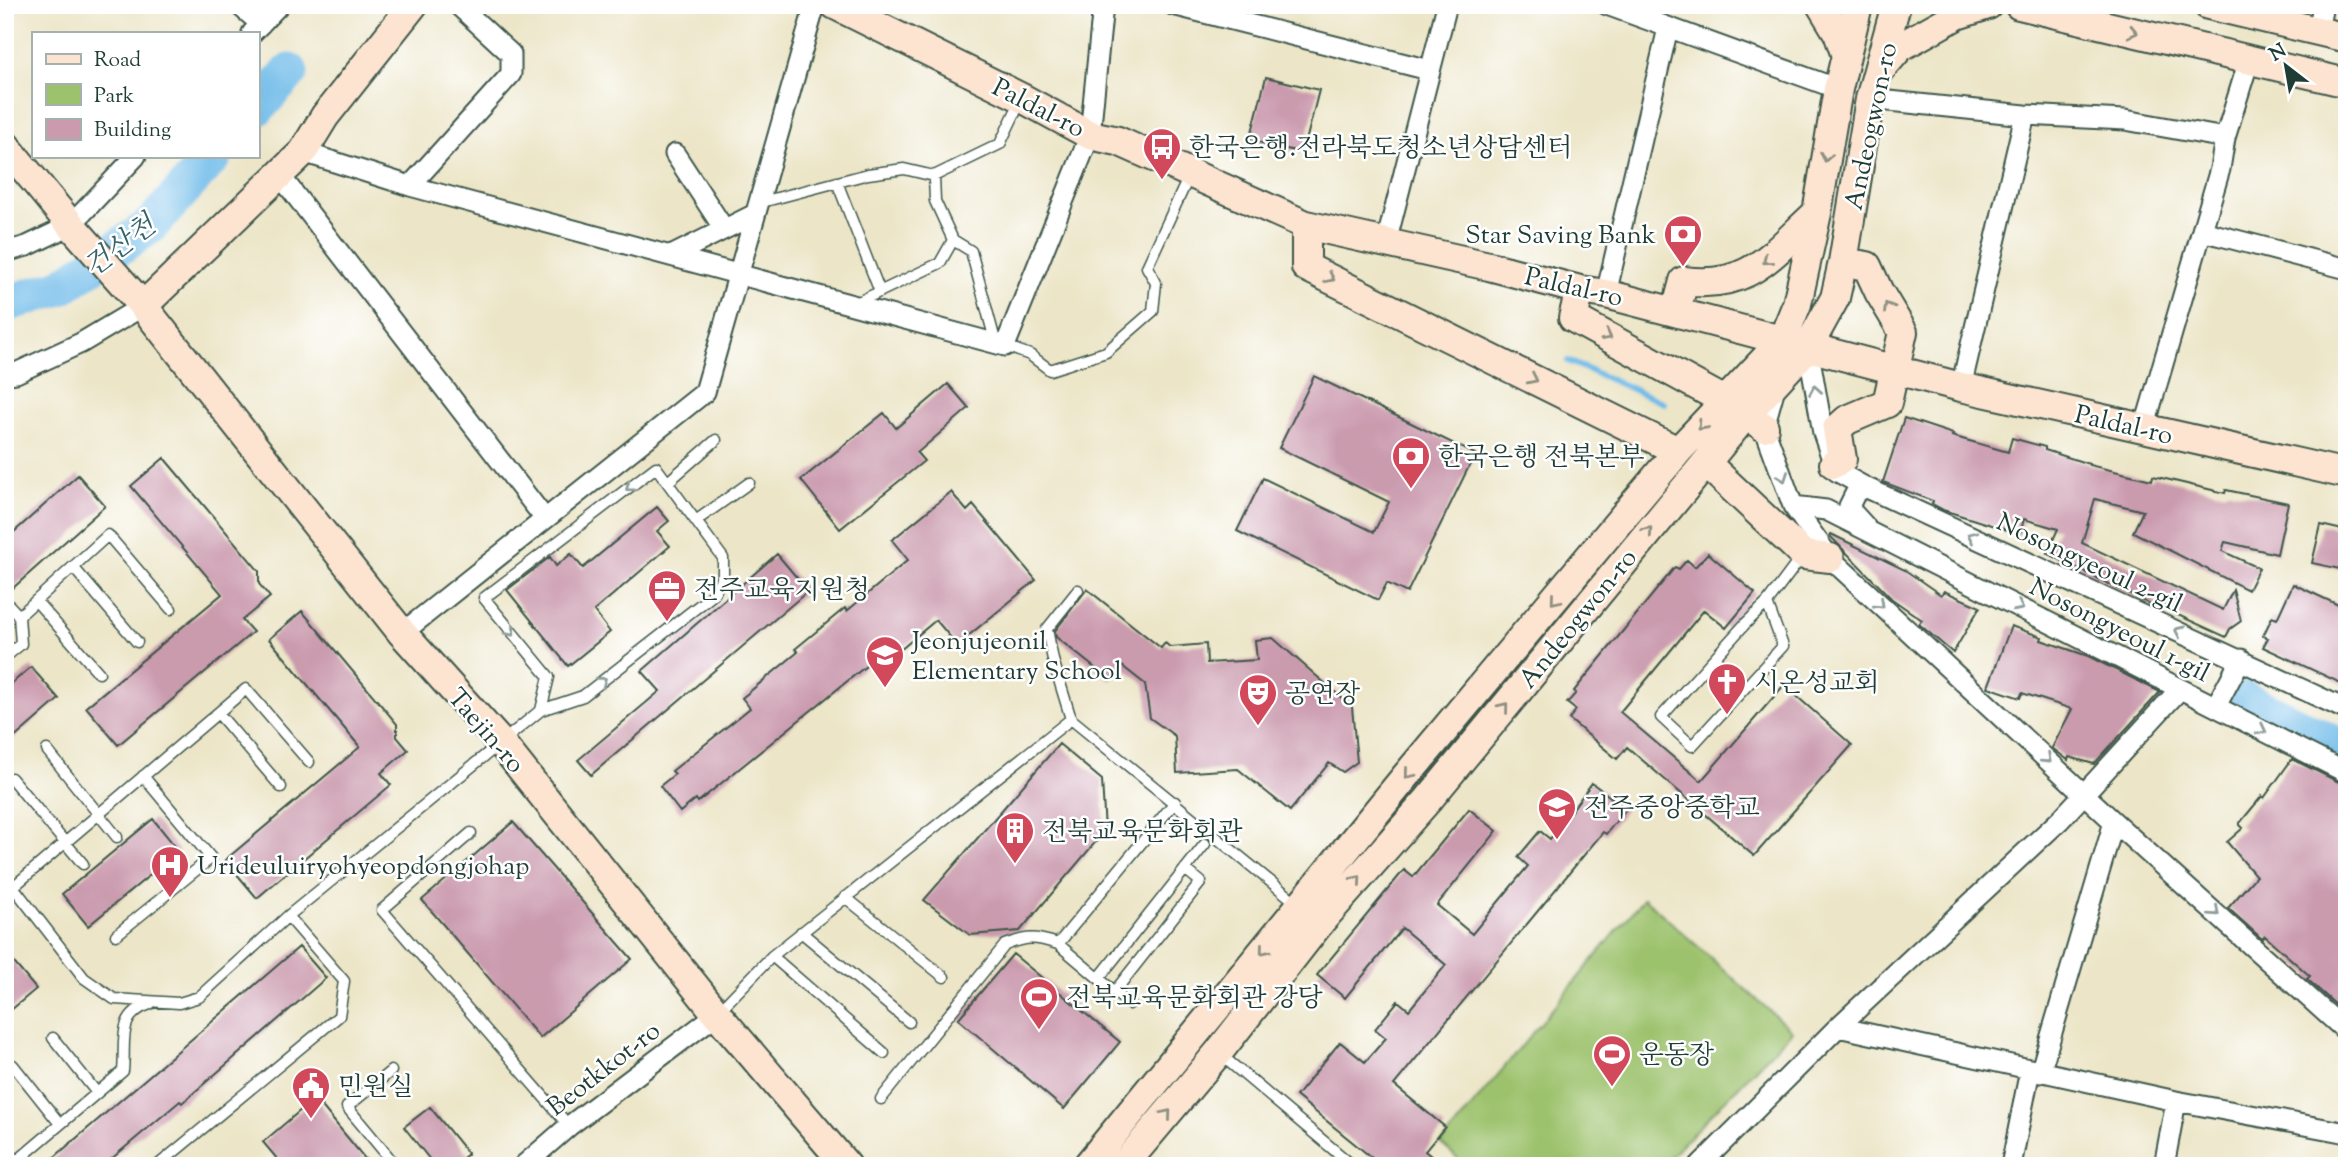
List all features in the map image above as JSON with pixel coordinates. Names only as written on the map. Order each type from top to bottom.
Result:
[{"type":"street","points":[[239,5],[257,29],[279,5]]},
{"type":"street","points":[[5,375],[16,373],[81,344],[279,174],[303,152],[325,116],[413,5]]},
{"type":"street","points":[[410,186],[511,74],[511,54],[458,5]]},
{"type":"street","points":[[401,633],[705,392],[814,5]]},
{"type":"street","name":"Paldal-ro","points":[[835,5],[1090,135],[1118,141],[1306,225],[1676,312],[1961,387],[2347,474]]},
{"type":"street","points":[[303,152],[410,186],[1000,345],[1090,135],[1103,5]]},
{"type":"street","points":[[1173,5],[1429,70]]},
{"type":"street","points":[[1386,243],[1447,5]]},
{"type":"street","points":[[1607,5],[1838,89]]},
{"type":"street","points":[[1821,5],[1838,33],[1846,56]]},
{"type":"street","points":[[1843,262],[1867,266],[1903,332],[1887,403],[1847,420],[1837,429],[1842,459],[1834,464],[1795,344],[1797,304],[1817,214],[1838,89],[1858,5]]},
{"type":"street","name":"Andeogwon-ro","points":[[1123,1166],[1218,1053],[1311,913],[1428,800],[1639,542],[1707,464],[1795,344],[1835,298],[1870,99],[1880,71],[1896,5]]},
{"type":"street","points":[[1880,71],[1900,47],[1957,15],[1988,5]]},
{"type":"street","points":[[2019,5],[2347,83]]},
{"type":"street","points":[[2208,5],[2320,18],[2347,38]]},
{"type":"street","points":[[1668,28],[1593,292],[1573,318],[1746,414],[1817,556]]},
{"type":"street","points":[[2144,429],[2249,60]]},
{"type":"street","points":[[1870,99],[2025,115],[2125,120],[2225,138]]},
{"type":"street","points":[[1961,387],[2025,115]]},
{"type":"street","points":[[5,145],[77,231]]},
{"type":"street","points":[[675,154],[724,229]]},
{"type":"street","points":[[5,252],[77,231],[134,158]]},
{"type":"street","points":[[279,174],[545,519]]},
{"type":"street","points":[[670,256],[724,229],[756,209]]},
{"type":"street","points":[[1676,312],[1684,281],[1731,280],[1762,266],[1817,214]]},
{"type":"street","points":[[1306,225],[1306,267],[1678,451]]},
{"type":"street","name":"Taejin-ro","points":[[77,231],[136,299],[401,633],[501,743],[717,1014],[847,1166]]},
{"type":"street","points":[[2202,231],[2347,269]]},
{"type":"street","name":"Andeogwon-ro","points":[[1087,1166],[1311,913],[1678,451],[1746,414],[1777,379],[1795,344]]},
{"type":"street","points":[[1707,464],[1817,556],[2347,1032]]},
{"type":"street","name":"Nosongyeoul 2-gil","points":[[1834,464],[1836,471],[1865,488],[2347,710]]},
{"type":"street","points":[[1865,488],[1855,494],[1849,506],[1871,532]]},
{"type":"street","name":"Nosongyeoul 1-gil","points":[[1793,506],[1826,510],[2347,773]]},
{"type":"street","points":[[2216,706],[2241,659]]},
{"type":"street","points":[[1699,1166],[1838,1027],[2085,795],[2180,689]]},
{"type":"street","points":[[2011,1166],[2035,1071],[2114,822]]},
{"type":"street","name":"Beotkkot-ro","points":[[523,1166],[569,1126],[717,1014]]},
{"type":"street","points":[[1838,1027],[2176,1101],[2347,1133]]},
{"type":"street","points":[[2164,1166],[2176,1101]]},
{"type":"lane","points":[[756,209],[868,174],[904,169],[934,176],[1000,144],[1022,98]]},
{"type":"lane","points":[[934,176],[935,201],[953,240],[971,251],[1000,345],[1030,355],[1051,370],[1106,352],[1153,312],[1156,283],[1147,267],[1190,173]]},
{"type":"lane","points":[[837,182],[880,292]]},
{"type":"lane","points":[[852,305],[940,263],[953,240]]},
{"type":"lane","points":[[668,482],[716,440]]},
{"type":"lane","points":[[5,876],[84,978],[114,999],[179,1003],[199,997],[288,916],[541,710],[583,696],[714,594],[723,574],[723,558],[656,467],[484,598],[549,677],[541,710]]},
{"type":"lane","points":[[697,520],[749,483]]},
{"type":"lane","points":[[19,615],[108,535],[171,609]]},
{"type":"lane","points":[[1767,603],[1783,646],[1692,746],[1661,718],[1745,624],[1767,603],[1817,556]]},
{"type":"lane","points":[[73,567],[137,642]]},
{"type":"lane","points":[[1078,590],[1047,629],[1053,660],[1071,719],[1311,913]]},
{"type":"lane","points":[[5,601],[19,615],[21,644],[5,657]]},
{"type":"lane","points":[[36,601],[99,673]]},
{"type":"lane","points":[[13,887],[246,689],[309,762]]},
{"type":"lane","points":[[218,713],[281,787]]},
{"type":"lane","points":[[717,1014],[772,956],[1071,719]]},
{"type":"lane","points":[[47,750],[117,837]]},
{"type":"lane","points":[[116,935],[211,858],[143,776]]},
{"type":"lane","points":[[11,778],[83,864]]},
{"type":"lane","points":[[1058,944],[1175,802]]},
{"type":"lane","points":[[471,833],[382,910],[569,1126]]},
{"type":"lane","points":[[1099,978],[1205,844]]},
{"type":"lane","points":[[1115,991],[1201,882],[1185,869]]},
{"type":"lane","points":[[845,897],[944,977]]},
{"type":"lane","points":[[157,1166],[340,1016],[344,981],[288,916]]},
{"type":"lane","points":[[801,932],[909,1022]]},
{"type":"lane","points":[[881,1099],[1005,945],[1036,937],[1058,944],[1129,1004]]},
{"type":"lane","points":[[772,956],[884,1053]]},
{"type":"lane","points":[[5,1148],[14,1164],[123,1071],[126,1049],[124,1026],[136,1009],[157,1002]]},
{"type":"lane","points":[[53,1038],[97,1093]]},
{"type":"lane","points":[[1218,1053],[1353,1166]]},
{"type":"lane","points":[[13,1065],[61,1124]]},
{"type":"lane","points":[[391,1071],[347,1107],[396,1166]]},
{"type":"green space","name":"운동장","points":[[1644,898],[1792,1031],[1661,1166],[1466,1166],[1441,1144]]},
{"type":"building","points":[[1266,77],[1319,90],[1303,153],[1250,140]]},
{"type":"building","name":"한국은행 전북본부","points":[[1314,376],[1475,454],[1407,593],[1387,583],[1378,600],[1237,531],[1263,478],[1374,532],[1389,502],[1279,448]]},
{"type":"building","points":[[948,384],[969,408],[917,453],[924,461],[840,529],[801,480],[884,413],[896,428]]},
{"type":"building","points":[[1904,418],[1953,434],[1952,436],[2008,452],[2012,438],[2045,447],[2045,450],[2089,465],[2152,480],[2153,476],[2225,493],[2226,490],[2288,503],[2277,554],[2225,542],[2222,551],[2259,568],[2248,590],[2133,532],[2143,511],[2095,499],[2082,543],[2223,610],[2233,590],[2241,621],[2230,629],[2226,637],[2154,604],[2153,606],[2047,553],[2058,529],[2024,519],[2020,534],[1943,510],[1932,504],[1933,501],[1883,482]]},
{"type":"building","points":[[164,458],[259,571],[259,584],[270,597],[242,620],[253,632],[118,745],[86,707],[222,594],[131,486]]},
{"type":"building","points":[[78,475],[105,506],[13,588],[5,578],[5,540]]},
{"type":"building","points":[[951,492],[967,511],[973,505],[1036,580],[957,645],[936,620],[893,656],[887,649],[698,802],[696,799],[680,812],[660,786],[675,774],[672,771],[750,708],[742,698],[798,652],[795,649],[845,608],[847,611],[908,560],[892,540]]},
{"type":"building","points":[[657,507],[669,521],[657,531],[670,546],[594,611],[610,632],[568,666],[507,590],[550,557],[556,566],[571,554],[583,568]]},
{"type":"building","points":[[2321,525],[2347,531],[2340,569],[2312,563]]},
{"type":"building","points":[[1831,534],[1905,570],[1941,595],[1944,591],[1980,607],[1953,653],[1919,624],[1922,620],[1892,599]]},
{"type":"building","points":[[1708,553],[1755,593],[1726,628],[1704,610],[1620,712],[1701,781],[1784,685],[1852,745],[1754,856],[1627,747],[1617,759],[1569,719],[1576,710],[1567,703],[1576,693],[1574,691],[1675,567],[1679,569],[1687,560],[1695,567]]},
{"type":"building","points":[[777,554],[808,591],[591,775],[578,760],[660,691],[642,671]]},
{"type":"building","points":[[2293,584],[2347,609],[2347,686],[2263,647],[2268,638],[2263,636],[2272,617],[2277,619]]},
{"type":"building","name":"공연장","points":[[1087,589],[1161,648],[1165,643],[1170,647],[1206,644],[1207,663],[1257,660],[1255,640],[1273,638],[1352,707],[1357,762],[1343,772],[1329,763],[1290,811],[1238,769],[1177,773],[1175,736],[1150,718],[1145,684],[1122,666],[1110,680],[1056,637],[1055,631]]},
{"type":"building","points":[[302,611],[397,724],[397,737],[408,750],[381,773],[391,785],[257,898],[225,860],[360,747],[269,639]]},
{"type":"building","points":[[2011,626],[2042,637],[2041,640],[2088,656],[2160,692],[2094,764],[2069,757],[2068,760],[2052,748],[2072,709],[2022,693],[2020,698],[1988,687]]},
{"type":"building","points":[[31,667],[59,699],[5,746],[5,689]]},
{"type":"building","name":"전북교육문화회관","points":[[1059,744],[1102,780],[1105,831],[1020,931],[970,935],[924,900]]},
{"type":"building","points":[[2292,759],[2347,786],[2347,1015],[2307,979],[2310,976],[2265,936],[2262,939],[2228,908],[2256,876],[2227,842],[2243,828],[2239,824],[2262,796],[2264,798]]},
{"type":"building","points":[[1592,783],[1626,809],[1606,834],[1603,832],[1394,1085],[1445,1127],[1425,1151],[1443,1166],[1382,1166],[1296,1096],[1340,1042],[1365,1062],[1386,1038],[1375,1029],[1398,1001],[1409,1010],[1446,965],[1402,928],[1345,998],[1317,975],[1404,870],[1413,877],[1469,809],[1497,831],[1437,905],[1472,934],[1528,866],[1518,857],[1540,831],[1550,839]]},
{"type":"building","points":[[153,819],[179,851],[88,926],[62,894]]},
{"type":"building","points":[[513,822],[632,959],[540,1038],[422,900]]},
{"type":"building","points":[[299,947],[326,978],[182,1103],[180,1101],[103,1166],[44,1166]]},
{"type":"building","points":[[5,952],[36,989],[5,1015]]},
{"type":"building","name":"전북교육문화회관 강당","points":[[1013,954],[1120,1042],[1064,1109],[958,1019]]},
{"type":"building","name":"민원실","points":[[315,1098],[371,1166],[283,1166],[263,1142]]},
{"type":"building","points":[[430,1107],[468,1154],[453,1166],[435,1166],[404,1127]]},
{"type":"waterway","name":"건산천","points":[[259,106],[290,72]]},
{"type":"waterway","name":"건산천","points":[[5,304],[61,287],[150,226],[212,158]]},
{"type":"waterway","points":[[1568,361],[1664,403]]},
{"type":"waterway","points":[[2236,695],[2246,700]]},
{"type":"waterway","points":[[2246,700],[2347,750]]},
{"type":"place","name":"한국은행.전라북도청소년상담센터","points":[[1162,181]]},
{"type":"place","name":"Star Saving Bank","points":[[1683,268]]},
{"type":"place","name":"한국은행 전북본부","points":[[1411,490]]},
{"type":"place","name":"전주교육지원청","points":[[667,623]]},
{"type":"place","name":"Jeonjujeonil Elementary School","points":[[885,689]]},
{"type":"place","name":"시온성교회","points":[[1727,716]]},
{"type":"place","name":"공연장","points":[[1258,727]]},
{"type":"place","name":"전주중앙중학교","points":[[1557,841]]},
{"type":"place","name":"전북교육문화회관","points":[[1015,865]]},
{"type":"place","name":"Urideuluiryohyeopdongjohap","points":[[170,899]]},
{"type":"place","name":"전북교육문화회관 강당","points":[[1039,1031]]},
{"type":"place","name":"운동장","points":[[1612,1088]]},
{"type":"place","name":"민원실","points":[[311,1120]]}]
